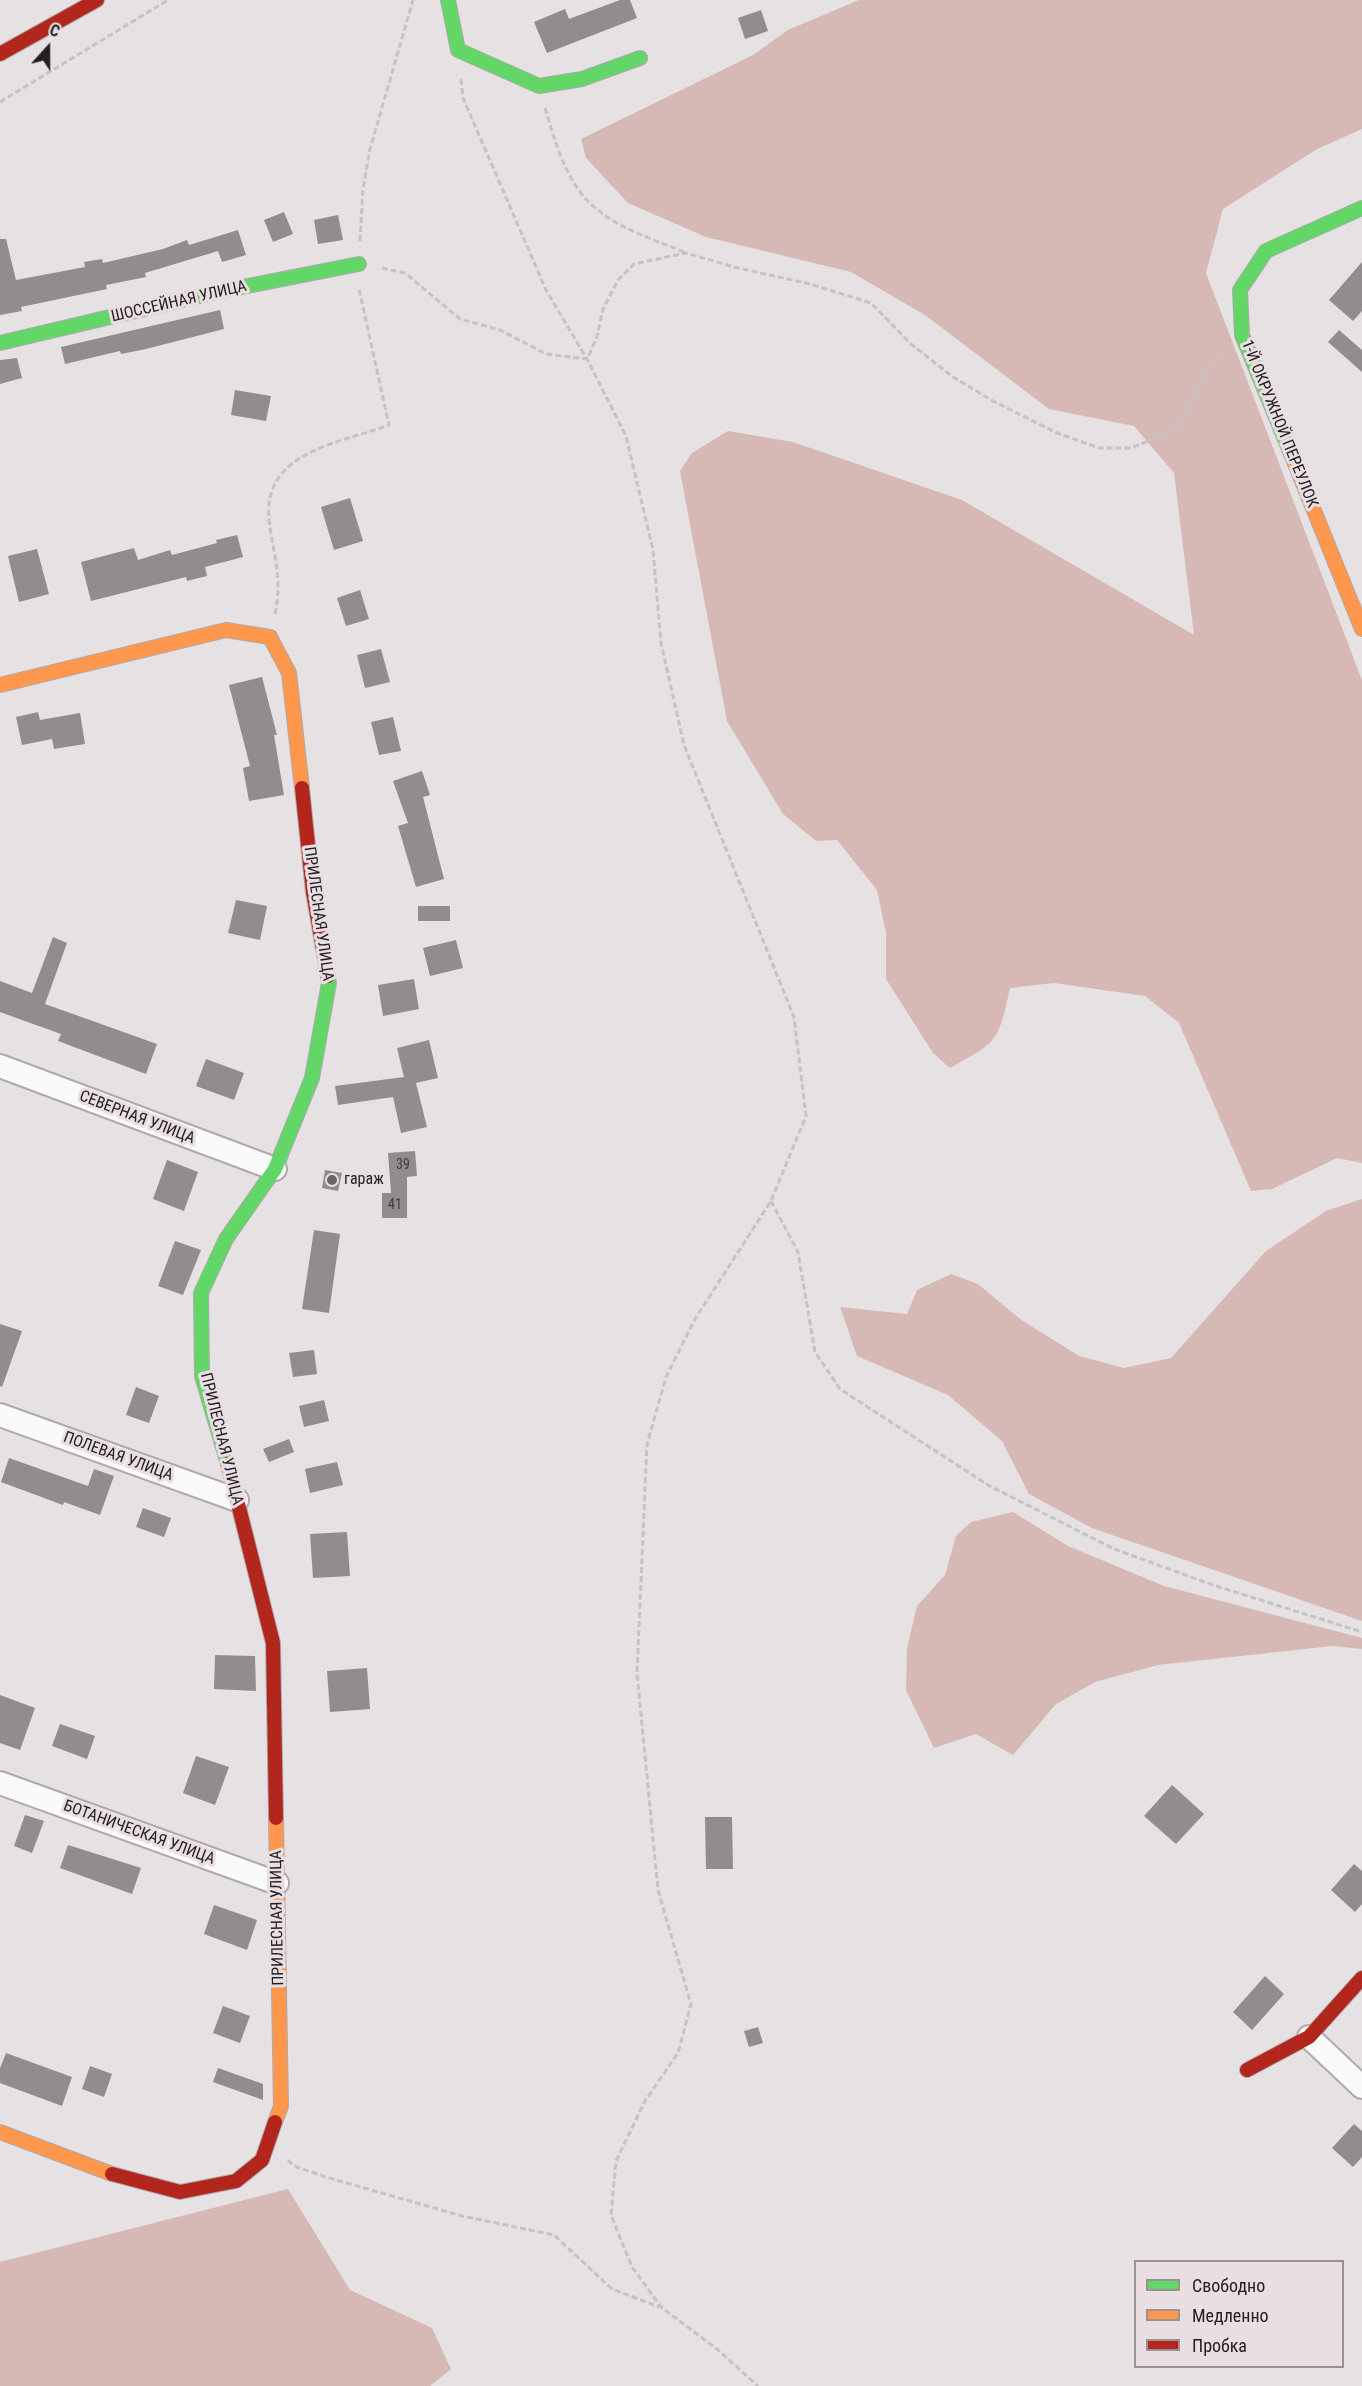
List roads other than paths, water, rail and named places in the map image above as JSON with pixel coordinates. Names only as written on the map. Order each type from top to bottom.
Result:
[{"type":"street","points":[[0,54],[97,0]]},
{"type":"street","points":[[448,0],[458,50],[539,86],[582,79],[640,58]]},
{"type":"street","name":"1-Й ОКРУЖНОЙ ПЕРЕУЛОК","points":[[1362,208],[1266,251],[1240,290],[1242,335],[1362,629]]},
{"type":"street","name":"ШОССЕЙНАЯ УЛИЦА","points":[[0,343],[212,293],[359,264]]},
{"type":"street","name":"ПРИЛЕСНАЯ УЛИЦА","points":[[0,685],[226,630],[270,636],[289,673],[313,892],[329,983],[312,1078],[275,1169],[226,1239],[201,1293],[202,1376],[224,1448],[273,1642],[280,2106],[262,2160],[236,2181],[180,2192],[105,2172],[0,2132]]},
{"type":"street","name":"СЕВЕРНАЯ УЛИЦА","points":[[0,1066],[275,1169]]},
{"type":"street","name":"ПОЛЕВАЯ УЛИЦА","points":[[0,1415],[237,1500]]},
{"type":"street","name":"БОТАНИЧЕСКАЯ УЛИЦА","points":[[0,1783],[277,1883]]},
{"type":"street","points":[[1247,2070],[1309,2037],[1362,1978]]},
{"type":"street","points":[[1309,2037],[1362,2087]]},
{"type":"place","name":"гараж","points":[[332,1180]]}]
